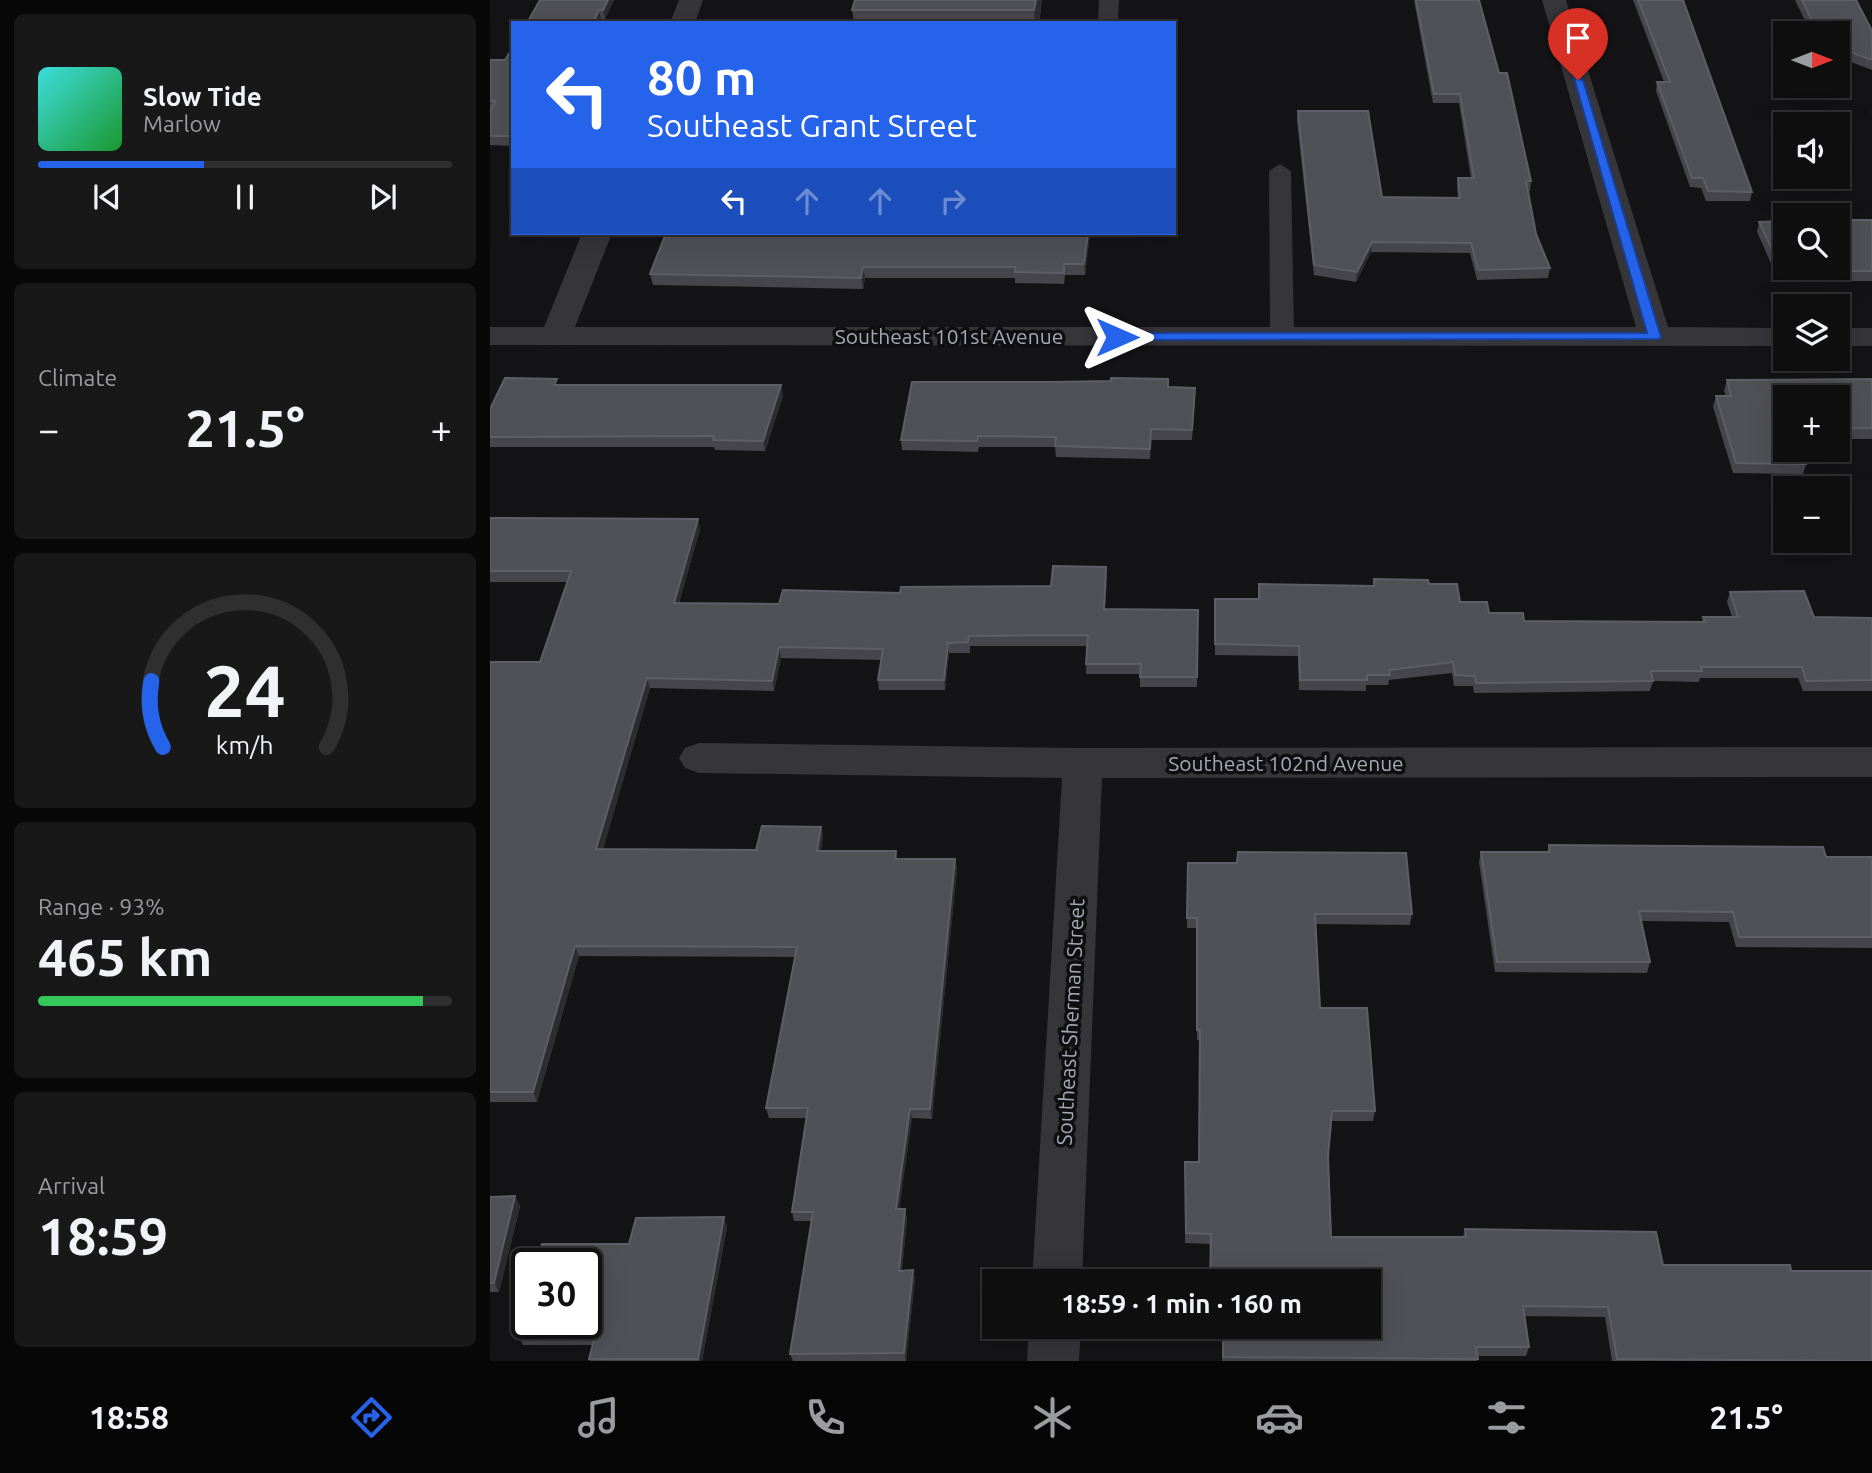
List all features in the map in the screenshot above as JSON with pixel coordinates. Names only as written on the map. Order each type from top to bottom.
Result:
[{"type":"street","points":[[683,21],[691,0]]},
{"type":"street","points":[[1553,0],[1654,337]]},
{"type":"street","points":[[556,336],[596,235]]},
{"type":"street","name":"Southeast 101st Avenue","points":[[490,336],[1773,337]]},
{"type":"street","points":[[1850,337],[1872,337]]},
{"type":"street","name":"Southeast 102nd Avenue","points":[[699,758],[1083,763],[1872,762]]},
{"type":"street","name":"Southeast Sherman Street","points":[[1058,1269],[1083,763]]},
{"type":"street","points":[[1053,1361],[1054,1339]]},
{"type":"lane","points":[[1108,21],[1109,0]]},
{"type":"lane","points":[[1280,171],[1282,337]]},
{"type":"building","points":[[540,0],[608,0],[594,21],[528,21]]},
{"type":"building","points":[[855,0],[1036,0],[1034,10],[852,10]]},
{"type":"building","points":[[1416,0],[1479,0],[1499,73],[1507,73],[1531,181],[1526,181],[1536,234],[1550,268],[1478,270],[1471,243],[1372,242],[1357,272],[1314,265],[1298,111],[1368,111],[1382,197],[1460,198],[1458,178],[1474,178],[1460,94],[1434,94]]},
{"type":"building","points":[[1638,0],[1683,0],[1752,192],[1708,191],[1703,178],[1692,178],[1657,82],[1670,82]]},
{"type":"building","points":[[1802,0],[1856,0],[1872,31],[1872,60],[1850,52],[1850,21],[1812,21]]},
{"type":"building","points":[[511,50],[511,136],[490,136],[490,110],[495,101],[490,101],[490,60],[505,60]]},
{"type":"building","points":[[1850,220],[1872,220],[1872,271],[1850,271]]},
{"type":"building","points":[[1773,221],[1773,252],[1759,222]]},
{"type":"building","points":[[665,235],[1088,235],[1084,264],[1064,264],[1064,273],[1015,272],[1015,267],[863,267],[861,278],[650,274]]},
{"type":"building","points":[[505,378],[557,379],[554,385],[781,385],[763,441],[713,440],[714,436],[490,437],[490,409]]},
{"type":"building","points":[[1111,378],[1168,379],[1168,387],[1195,388],[1192,430],[1151,429],[1150,449],[1055,446],[1056,437],[978,436],[977,441],[901,440],[912,382],[1111,381]]},
{"type":"building","points":[[1872,379],[1872,428],[1850,429],[1850,385],[1773,385],[1773,462],[1806,464],[1736,463],[1716,396],[1731,396],[1727,380]]},
{"type":"building","points":[[490,518],[698,519],[674,603],[779,604],[783,590],[900,593],[901,587],[1051,586],[1053,566],[1106,567],[1104,609],[1198,610],[1197,677],[1140,677],[1141,664],[1086,664],[1088,635],[969,636],[968,642],[948,643],[944,680],[878,680],[883,649],[779,647],[772,681],[647,678],[596,849],[756,850],[762,826],[821,827],[817,851],[896,851],[895,859],[955,859],[930,1109],[910,1109],[896,1209],[905,1209],[899,1271],[913,1270],[904,1353],[790,1354],[813,1212],[792,1212],[808,1108],[766,1108],[797,947],[575,946],[533,1092],[490,1092],[490,662],[540,662],[571,571],[490,571]]},
{"type":"building","points":[[1374,579],[1428,580],[1429,584],[1457,584],[1460,602],[1487,602],[1489,613],[1523,613],[1524,621],[1705,622],[1703,617],[1738,617],[1730,592],[1804,591],[1814,617],[1872,618],[1872,680],[1806,681],[1802,667],[1701,667],[1702,671],[1651,671],[1653,681],[1476,683],[1475,676],[1455,675],[1453,662],[1389,670],[1390,675],[1367,675],[1367,680],[1300,680],[1299,646],[1215,644],[1215,599],[1259,599],[1259,584],[1374,586]]},
{"type":"building","points":[[1549,845],[1823,847],[1826,857],[1872,857],[1872,937],[1739,937],[1733,912],[1639,911],[1650,962],[1497,962],[1481,852],[1550,852]]},
{"type":"building","points":[[1238,852],[1406,853],[1412,914],[1315,914],[1320,1008],[1367,1008],[1375,1111],[1332,1111],[1328,1156],[1331,1237],[1466,1237],[1465,1229],[1656,1232],[1663,1265],[1790,1265],[1791,1271],[1872,1271],[1872,1361],[1617,1359],[1608,1307],[1523,1306],[1529,1347],[1476,1347],[1478,1359],[1223,1357],[1223,1339],[1381,1339],[1381,1269],[1210,1269],[1211,1234],[1186,1233],[1185,1162],[1199,1162],[1200,1030],[1197,1030],[1197,918],[1187,918],[1188,863],[1237,863]]},
{"type":"building","points":[[515,1196],[494,1283],[490,1283],[490,1197]]},
{"type":"building","points":[[724,1217],[698,1359],[589,1359],[594,1339],[602,1339],[602,1248],[541,1248],[542,1244],[629,1244],[636,1218]]},
{"type":"route","points":[[1117,337],[1654,337],[1578,80]]}]
